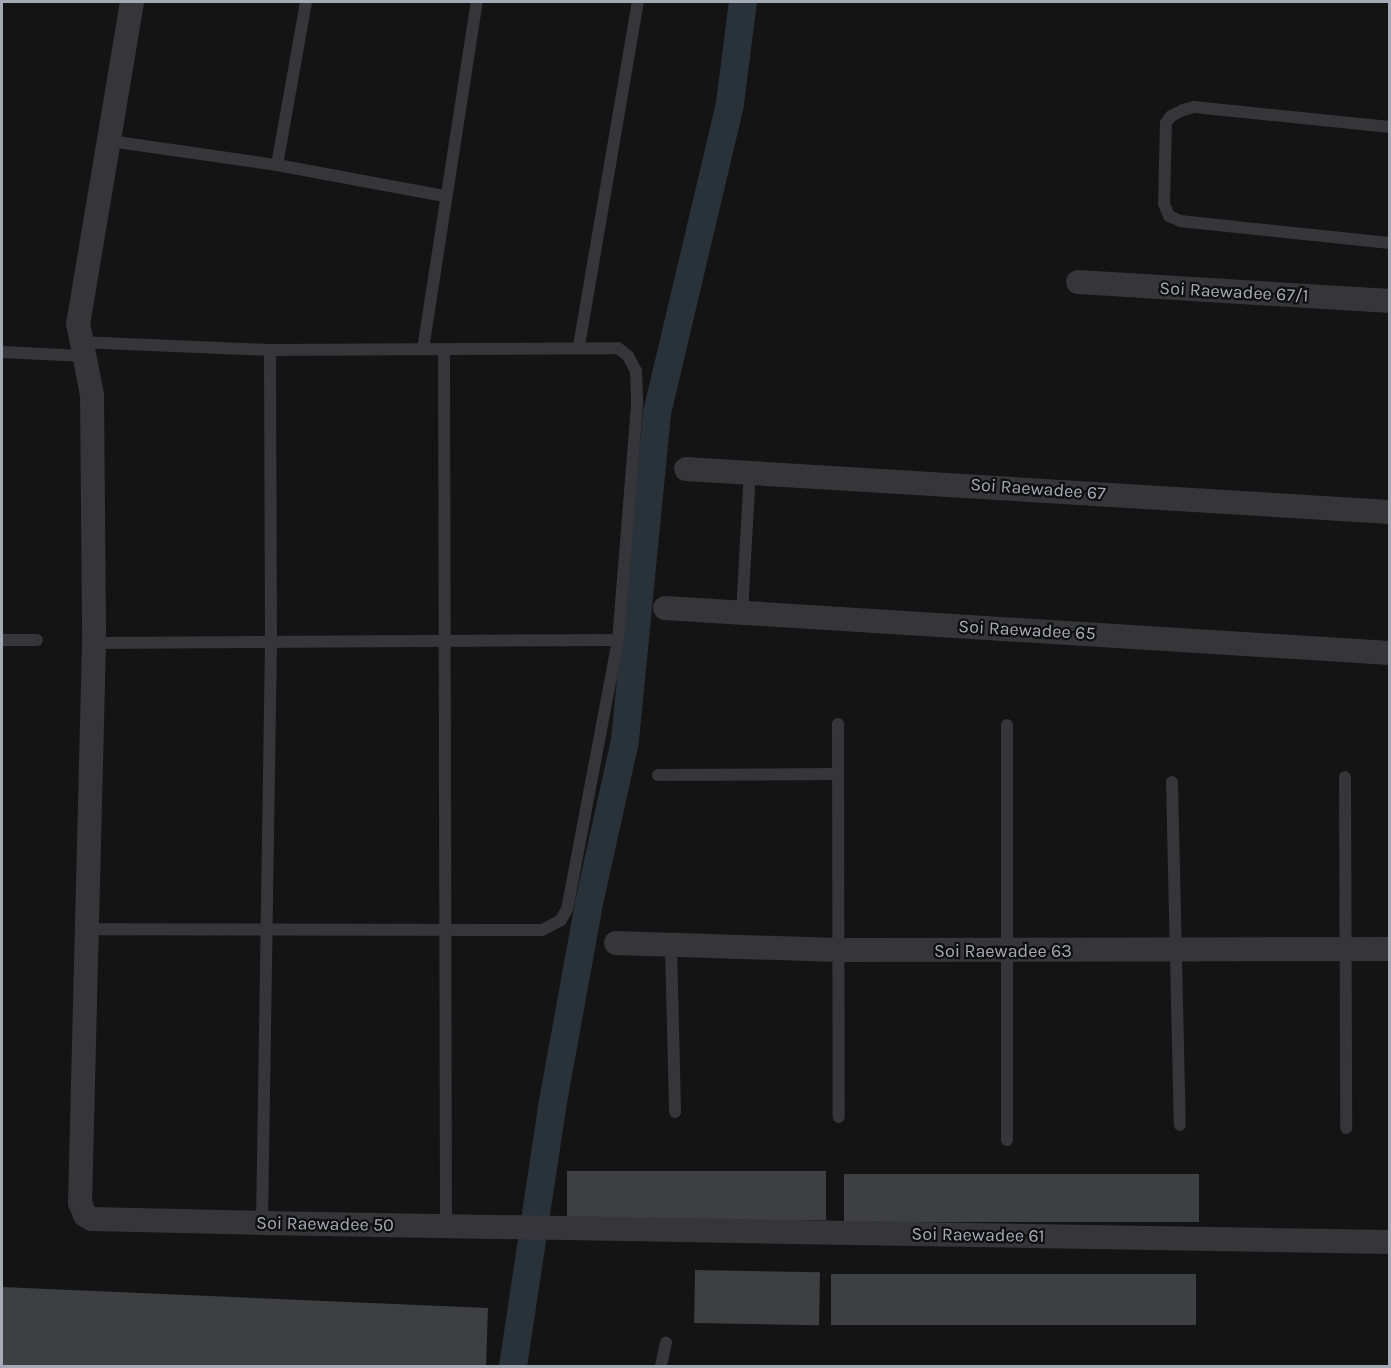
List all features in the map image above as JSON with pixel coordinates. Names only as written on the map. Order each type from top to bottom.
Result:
[{"type":"street","points":[[88,929],[94,643],[92,395],[81,349],[80,304],[110,141],[132,2]]},
{"type":"street","name":"Soi Raewadee 67/1","points":[[1078,282],[1389,301]]},
{"type":"street","name":"Soi Raewadee 67","points":[[686,469],[750,471],[1389,512]]},
{"type":"street","name":"Soi Raewadee 65","points":[[665,608],[1389,653]]},
{"type":"street","name":"Soi Raewadee 50","points":[[88,929],[80,1203],[85,1215],[92,1219],[566,1228]]},
{"type":"street","name":"Soi Raewadee 63","points":[[616,943],[837,950],[1389,949]]},
{"type":"street","name":"Soi Raewadee 61","points":[[566,1228],[1389,1242]]},
{"type":"lane","points":[[278,165],[306,2]]},
{"type":"lane","points":[[423,349],[444,196],[477,2]]},
{"type":"lane","points":[[579,346],[638,2]]},
{"type":"lane","points":[[1389,127],[1194,107],[1183,110],[1171,116],[1166,123],[1164,204],[1169,216],[1180,221],[1389,243]]},
{"type":"lane","points":[[110,141],[278,165],[444,196]]},
{"type":"lane","points":[[2,352],[81,349],[444,349],[579,346],[618,348],[628,356],[636,371],[638,405],[618,640],[571,887],[561,920],[542,930],[88,929]]},
{"type":"lane","points":[[444,349],[446,1226]]},
{"type":"lane","points":[[262,1223],[271,641],[270,350]]},
{"type":"lane","points":[[742,614],[750,471]]},
{"type":"lane","points":[[2,640],[37,640]]},
{"type":"lane","points":[[94,643],[618,640]]},
{"type":"lane","points":[[838,724],[839,1117]]},
{"type":"lane","points":[[1007,725],[1007,1140]]},
{"type":"lane","points":[[658,775],[837,774]]},
{"type":"lane","points":[[1345,777],[1346,1128]]},
{"type":"lane","points":[[1172,782],[1180,1125]]},
{"type":"lane","points":[[671,946],[675,1112]]},
{"type":"lane","points":[[661,1366],[666,1343]]},
{"type":"building","points":[[567,1171],[826,1171],[826,1220],[567,1220]]},
{"type":"building","points":[[844,1174],[1199,1174],[1199,1222],[844,1222]]},
{"type":"building","points":[[695,1270],[820,1272],[819,1325],[694,1323]]},
{"type":"building","points":[[831,1274],[1196,1274],[1196,1325],[831,1325]]},
{"type":"building","points":[[2,1287],[488,1308],[486,1366],[2,1366]]},
{"type":"waterway","points":[[513,1366],[552,1107],[589,903],[625,740],[657,413],[730,103],[743,2]]}]
